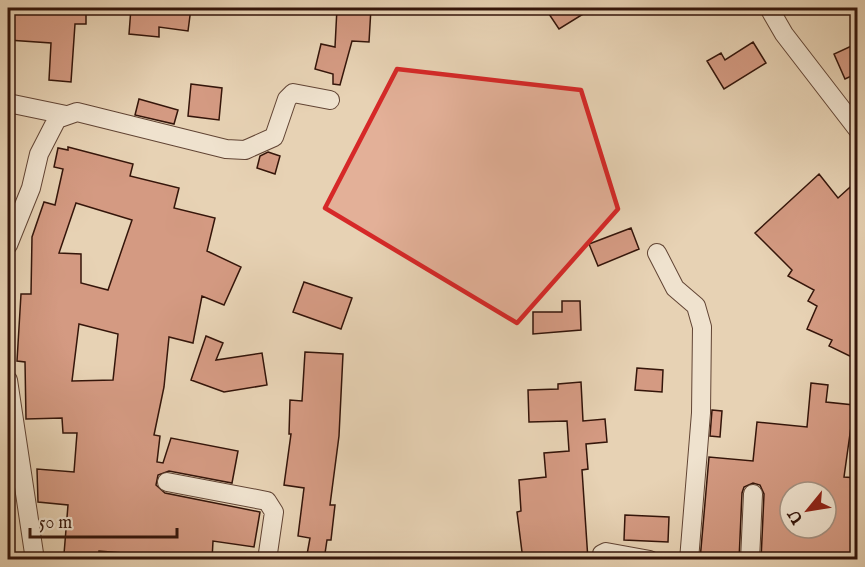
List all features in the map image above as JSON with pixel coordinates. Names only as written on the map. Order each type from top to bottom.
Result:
[{"type":"street","points":[[769,8],[784,34],[858,130]]},
{"type":"street","points":[[8,245],[31,188],[39,154],[57,119],[77,112],[182,140],[245,150],[274,137],[288,99],[293,93],[330,100]]},
{"type":"street","points":[[8,103],[66,115]]},
{"type":"street","points":[[657,253],[675,288],[696,306],[702,327],[701,413],[689,560]]},
{"type":"street","points":[[8,380],[36,560]]},
{"type":"street","points":[[167,482],[267,501],[273,512],[267,560]]},
{"type":"street","points":[[750,560],[753,494]]},
{"type":"street","points":[[602,560],[602,554],[606,552],[650,560]]},
{"type":"highlighted area","points":[[397,69],[581,90],[618,209],[517,323],[325,208]]},
{"type":"building","points":[[23,8],[86,8],[86,24],[75,24],[71,82],[49,80],[51,43],[8,40],[8,9],[23,10]]},
{"type":"building","points":[[131,8],[191,8],[188,31],[159,27],[159,37],[129,34]]},
{"type":"building","points":[[337,8],[371,8],[369,42],[352,41],[340,85],[333,84],[333,74],[315,69],[321,44],[335,47]]},
{"type":"building","points":[[545,8],[593,8],[559,29]]},
{"type":"building","points":[[753,42],[766,63],[724,89],[707,61],[721,53],[725,60]]},
{"type":"building","points":[[858,43],[858,73],[845,79],[834,54]]},
{"type":"building","points":[[191,84],[222,88],[219,120],[188,116]]},
{"type":"building","points":[[139,99],[178,110],[174,124],[135,115]]},
{"type":"building","points":[[68,147],[133,164],[130,176],[179,188],[174,208],[215,218],[207,251],[241,267],[224,305],[202,296],[193,343],[169,337],[164,387],[154,435],[160,436],[157,462],[163,463],[171,438],[238,451],[232,483],[169,471],[158,475],[156,485],[165,493],[260,512],[254,547],[213,541],[212,560],[135,560],[136,554],[99,551],[98,557],[64,554],[68,505],[38,502],[37,469],[74,472],[77,433],[63,433],[62,418],[26,419],[25,362],[17,361],[21,294],[31,294],[32,237],[44,202],[55,205],[63,169],[54,167],[58,148],[68,150]],"holes":[[[76,203],[132,220],[108,290],[81,283],[81,254],[59,253]],[[79,324],[118,334],[113,380],[72,381]]]},
{"type":"building","points":[[268,152],[280,156],[275,174],[257,168],[260,156]]},
{"type":"building","points":[[819,174],[838,198],[858,180],[858,360],[829,346],[832,340],[807,329],[817,306],[808,301],[814,290],[788,276],[792,270],[755,233]]},
{"type":"building","points":[[631,228],[639,249],[598,266],[589,244]]},
{"type":"building","points":[[304,282],[352,298],[341,329],[293,312]]},
{"type":"building","points":[[562,301],[580,301],[581,330],[533,334],[533,312],[562,312]]},
{"type":"building","points":[[206,336],[223,343],[216,360],[262,353],[267,385],[224,392],[191,380]]},
{"type":"building","points":[[305,352],[343,354],[339,436],[330,505],[335,505],[331,540],[327,540],[324,560],[306,560],[310,538],[298,536],[304,488],[284,485],[291,434],[289,434],[290,400],[302,401]]},
{"type":"building","points":[[637,368],[663,370],[662,392],[635,390]]},
{"type":"building","points":[[581,382],[583,421],[605,419],[607,442],[586,444],[588,469],[582,470],[588,560],[523,560],[517,512],[521,511],[519,480],[546,477],[544,453],[569,451],[567,421],[529,422],[528,390],[558,389],[558,384]]},
{"type":"building","points":[[811,383],[828,385],[826,402],[854,405],[844,477],[858,478],[858,503],[850,560],[761,560],[764,494],[760,485],[753,483],[744,487],[742,493],[739,560],[700,560],[709,457],[753,461],[757,422],[807,427]]},
{"type":"building","points":[[712,410],[722,411],[720,437],[710,436]]},
{"type":"building","points":[[625,515],[669,517],[668,542],[624,540]]}]
